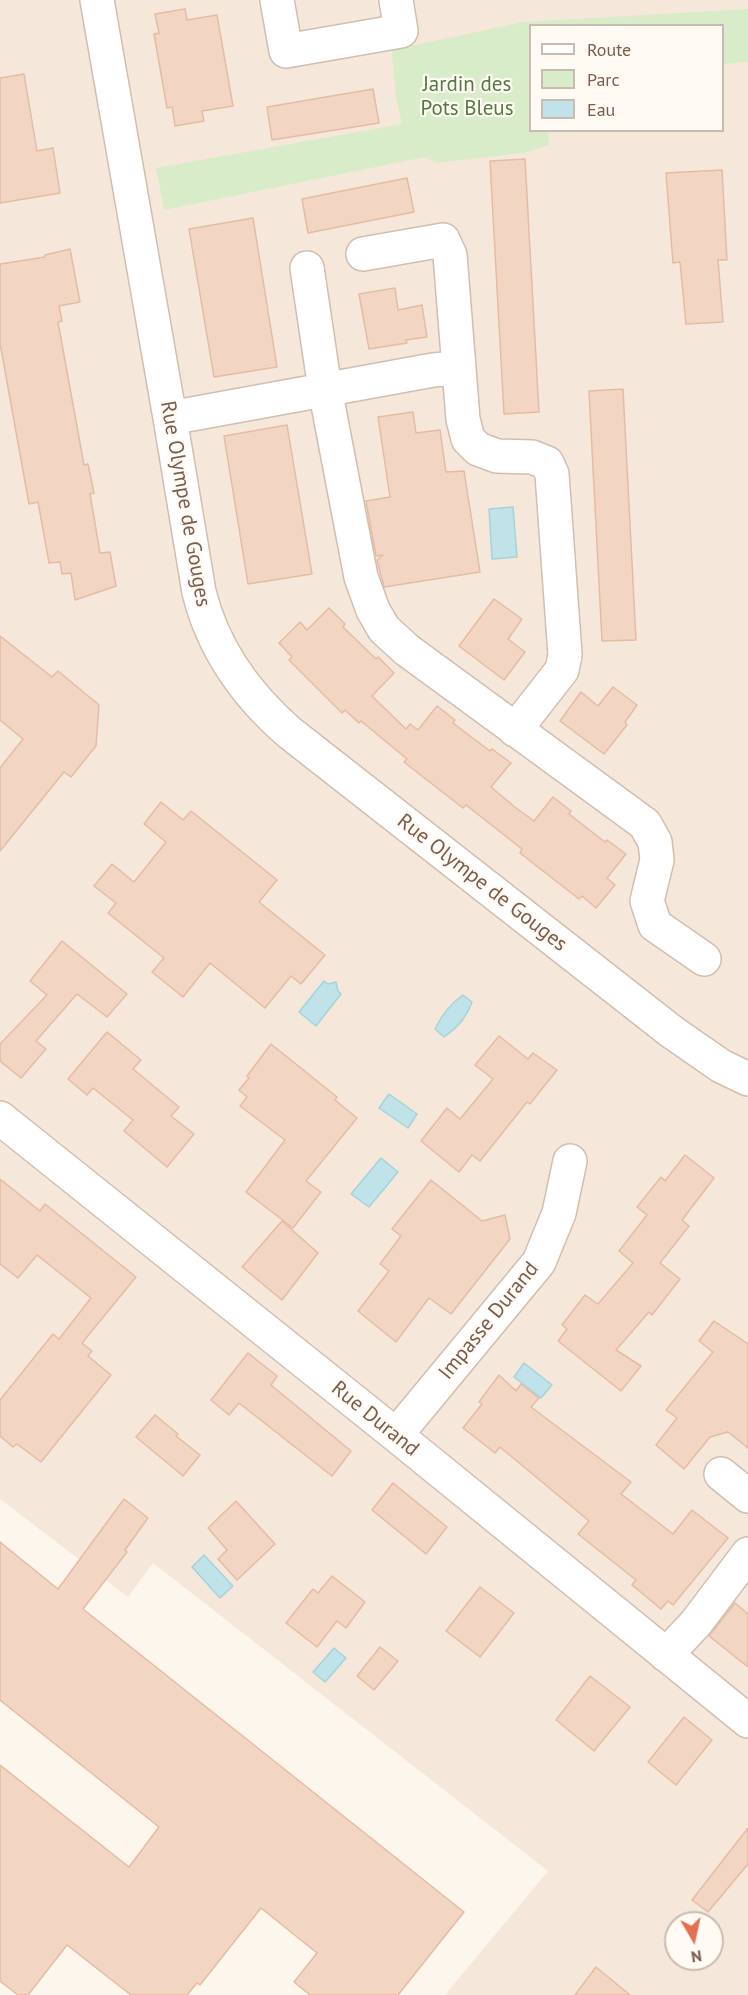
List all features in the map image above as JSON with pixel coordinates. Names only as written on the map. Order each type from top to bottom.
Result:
[{"type":"street","name":"Rue Olympe de Gouges","points":[[97,0],[192,555],[204,615],[223,656],[266,712],[290,733],[672,1032],[721,1066],[748,1078]]},
{"type":"street","points":[[277,0],[286,51],[401,31],[396,0]]},
{"type":"street","points":[[363,254],[443,240],[450,255],[458,368],[463,419],[468,439],[478,449],[496,456],[532,457],[547,462],[552,474],[565,655],[562,670],[515,730]]},
{"type":"street","points":[[307,268],[325,389],[361,577],[378,619],[384,629],[407,650],[645,824],[655,842],[657,860],[647,901],[655,925],[704,959]]},
{"type":"street","points":[[170,418],[434,370],[458,368]]},
{"type":"street","name":"Rue Durand","points":[[0,1119],[747,1718]]},
{"type":"street","name":"Impasse Durand","points":[[396,1436],[539,1262],[559,1213],[570,1161]]},
{"type":"street","points":[[722,1474],[748,1496]]},
{"type":"street","points":[[666,1655],[696,1623],[748,1554]]},
{"type":"shaded area","points":[[0,0],[748,0],[748,1995],[445,1995],[548,1871],[153,1563],[128,1597],[0,1499]]},
{"type":"green space","name":"Jardin des Pots Bleus","points":[[748,9],[748,62],[724,64],[724,24],[529,24],[529,132],[548,132],[549,145],[524,153],[436,163],[425,157],[164,210],[156,168],[402,124],[396,98],[392,50],[523,22]]},
{"type":"water","points":[[513,507],[517,557],[492,559],[489,509]]},
{"type":"water","points":[[324,981],[328,984],[336,982],[341,994],[316,1026],[299,1012]]},
{"type":"water","points":[[463,995],[472,1002],[470,1008],[461,1022],[444,1037],[435,1029],[447,1010]]},
{"type":"water","points":[[389,1094],[417,1114],[408,1128],[379,1108]]},
{"type":"water","points":[[381,1158],[398,1172],[369,1207],[351,1194]]},
{"type":"water","points":[[524,1363],[552,1385],[541,1398],[514,1377]]},
{"type":"water","points":[[204,1555],[233,1586],[220,1598],[192,1567]]},
{"type":"water","points":[[334,1648],[346,1658],[325,1682],[313,1672]]},
{"type":"building","points":[[185,9],[187,20],[217,15],[233,106],[202,111],[204,121],[175,126],[172,107],[167,108],[154,34],[159,33],[155,14]]},
{"type":"building","points":[[24,74],[37,151],[53,148],[60,193],[0,203],[0,78]]},
{"type":"building","points":[[373,89],[379,123],[272,140],[267,107]]},
{"type":"building","points":[[525,159],[539,412],[504,414],[490,161]]},
{"type":"building","points":[[722,170],[727,260],[718,260],[723,322],[686,324],[680,262],[673,263],[666,173]]},
{"type":"building","points":[[407,178],[414,212],[308,233],[302,199]]},
{"type":"building","points":[[253,218],[277,367],[214,377],[189,229]]},
{"type":"building","points":[[70,249],[80,302],[59,306],[62,321],[58,322],[84,465],[88,464],[94,493],[90,494],[100,553],[110,552],[116,586],[75,600],[71,573],[62,574],[60,562],[49,563],[38,502],[29,504],[0,343],[0,264],[45,257],[45,255]]},
{"type":"building","points":[[395,288],[398,310],[422,305],[427,337],[406,340],[407,343],[369,349],[359,294]]},
{"type":"building","points":[[623,389],[636,640],[602,641],[589,391]]},
{"type":"building","points":[[413,412],[416,433],[440,430],[446,472],[464,471],[480,572],[384,587],[377,560],[383,555],[376,556],[366,501],[390,497],[378,417]]},
{"type":"building","points":[[287,425],[312,574],[248,584],[224,436]]},
{"type":"building","points":[[494,599],[522,619],[508,639],[525,652],[504,680],[459,646]]},
{"type":"building","points":[[329,608],[345,624],[343,627],[394,673],[372,696],[406,729],[410,724],[418,730],[437,706],[455,720],[453,723],[490,751],[492,749],[511,763],[491,787],[516,808],[534,821],[553,797],[571,811],[569,814],[605,842],[607,840],[626,854],[607,878],[615,885],[596,908],[582,896],[579,899],[520,853],[522,849],[466,805],[463,808],[404,762],[407,759],[361,721],[359,723],[345,710],[342,713],[289,660],[292,657],[279,643],[300,622],[307,630]]},
{"type":"building","points":[[0,636],[52,677],[58,671],[99,705],[96,746],[71,777],[64,772],[0,851],[0,768],[23,739],[0,720]]},
{"type":"building","points":[[613,687],[637,705],[625,722],[627,725],[604,754],[560,721],[581,692],[598,706]]},
{"type":"building","points":[[161,802],[183,820],[191,811],[277,880],[259,902],[325,955],[301,984],[291,976],[265,1008],[210,963],[183,997],[152,972],[164,958],[108,913],[116,903],[94,886],[112,864],[134,882],[166,842],[144,824]]},
{"type":"building","points":[[62,941],[127,994],[107,1017],[77,994],[36,1041],[46,1049],[21,1078],[0,1061],[0,1044],[47,995],[30,981]]},
{"type":"building","points":[[107,1032],[141,1060],[133,1069],[179,1107],[171,1116],[194,1134],[167,1167],[124,1131],[133,1120],[93,1088],[87,1095],[68,1079]]},
{"type":"building","points":[[499,1036],[528,1059],[533,1053],[557,1070],[530,1104],[527,1102],[480,1161],[472,1155],[459,1172],[421,1141],[447,1108],[460,1119],[493,1079],[475,1065]]},
{"type":"building","points":[[271,1044],[337,1097],[335,1100],[357,1118],[306,1181],[321,1192],[293,1228],[246,1192],[285,1140],[240,1106],[247,1097],[239,1090]]},
{"type":"building","points":[[685,1155],[714,1178],[682,1220],[689,1226],[660,1263],[680,1279],[652,1315],[649,1312],[616,1350],[641,1366],[621,1391],[558,1341],[567,1329],[562,1325],[585,1295],[598,1304],[633,1263],[619,1251],[647,1215],[637,1207],[661,1177],[665,1181]]},
{"type":"building","points":[[0,1179],[40,1211],[45,1204],[136,1277],[82,1343],[92,1351],[88,1356],[111,1375],[41,1462],[17,1444],[13,1447],[0,1436],[0,1400],[53,1334],[59,1339],[91,1298],[37,1255],[18,1278],[0,1264]]},
{"type":"building","points":[[431,1180],[482,1221],[505,1215],[510,1239],[451,1314],[429,1298],[396,1342],[358,1311],[389,1271],[380,1264],[401,1236],[392,1229]]},
{"type":"building","points":[[282,1221],[318,1253],[282,1300],[242,1267]]},
{"type":"building","points":[[714,1321],[748,1344],[748,1448],[728,1432],[710,1437],[684,1469],[656,1445],[677,1418],[666,1410],[713,1352],[699,1341]]},
{"type":"building","points":[[248,1353],[277,1376],[271,1385],[351,1451],[332,1476],[239,1403],[229,1415],[211,1400]]},
{"type":"building","points":[[499,1375],[516,1391],[521,1384],[539,1398],[531,1407],[631,1482],[621,1494],[673,1534],[692,1510],[728,1538],[673,1605],[668,1601],[661,1609],[632,1585],[636,1580],[578,1534],[589,1521],[500,1447],[495,1453],[463,1428],[482,1404],[479,1402]]},
{"type":"building","points":[[155,1415],[200,1455],[183,1476],[136,1437]]},
{"type":"building","points":[[393,1483],[447,1527],[426,1554],[372,1510]]},
{"type":"building","points":[[124,1499],[148,1518],[125,1550],[127,1552],[83,1609],[464,1912],[398,1995],[310,1995],[294,1982],[317,1953],[261,1908],[200,1985],[197,1983],[187,1995],[131,1995],[67,1945],[28,1995],[18,1995],[0,1981],[0,1765],[129,1867],[159,1827],[0,1700],[0,1542],[58,1589]]},
{"type":"building","points":[[236,1501],[275,1544],[237,1580],[218,1559],[227,1550],[208,1528]]},
{"type":"building","points":[[332,1576],[365,1602],[346,1628],[337,1621],[317,1647],[286,1623],[313,1589],[318,1593]]},
{"type":"building","points":[[480,1587],[514,1613],[480,1657],[446,1631]]},
{"type":"building","points":[[735,1603],[748,1614],[748,1667],[709,1636]]},
{"type":"building","points":[[380,1647],[398,1661],[374,1690],[357,1676]]},
{"type":"building","points":[[590,1676],[630,1707],[594,1751],[556,1720]]},
{"type":"building","points":[[684,1717],[712,1740],[676,1785],[648,1762]]},
{"type":"building","points":[[748,1828],[748,1864],[709,1911],[692,1900]]},
{"type":"building","points":[[596,1967],[630,1995],[575,1995]]}]
